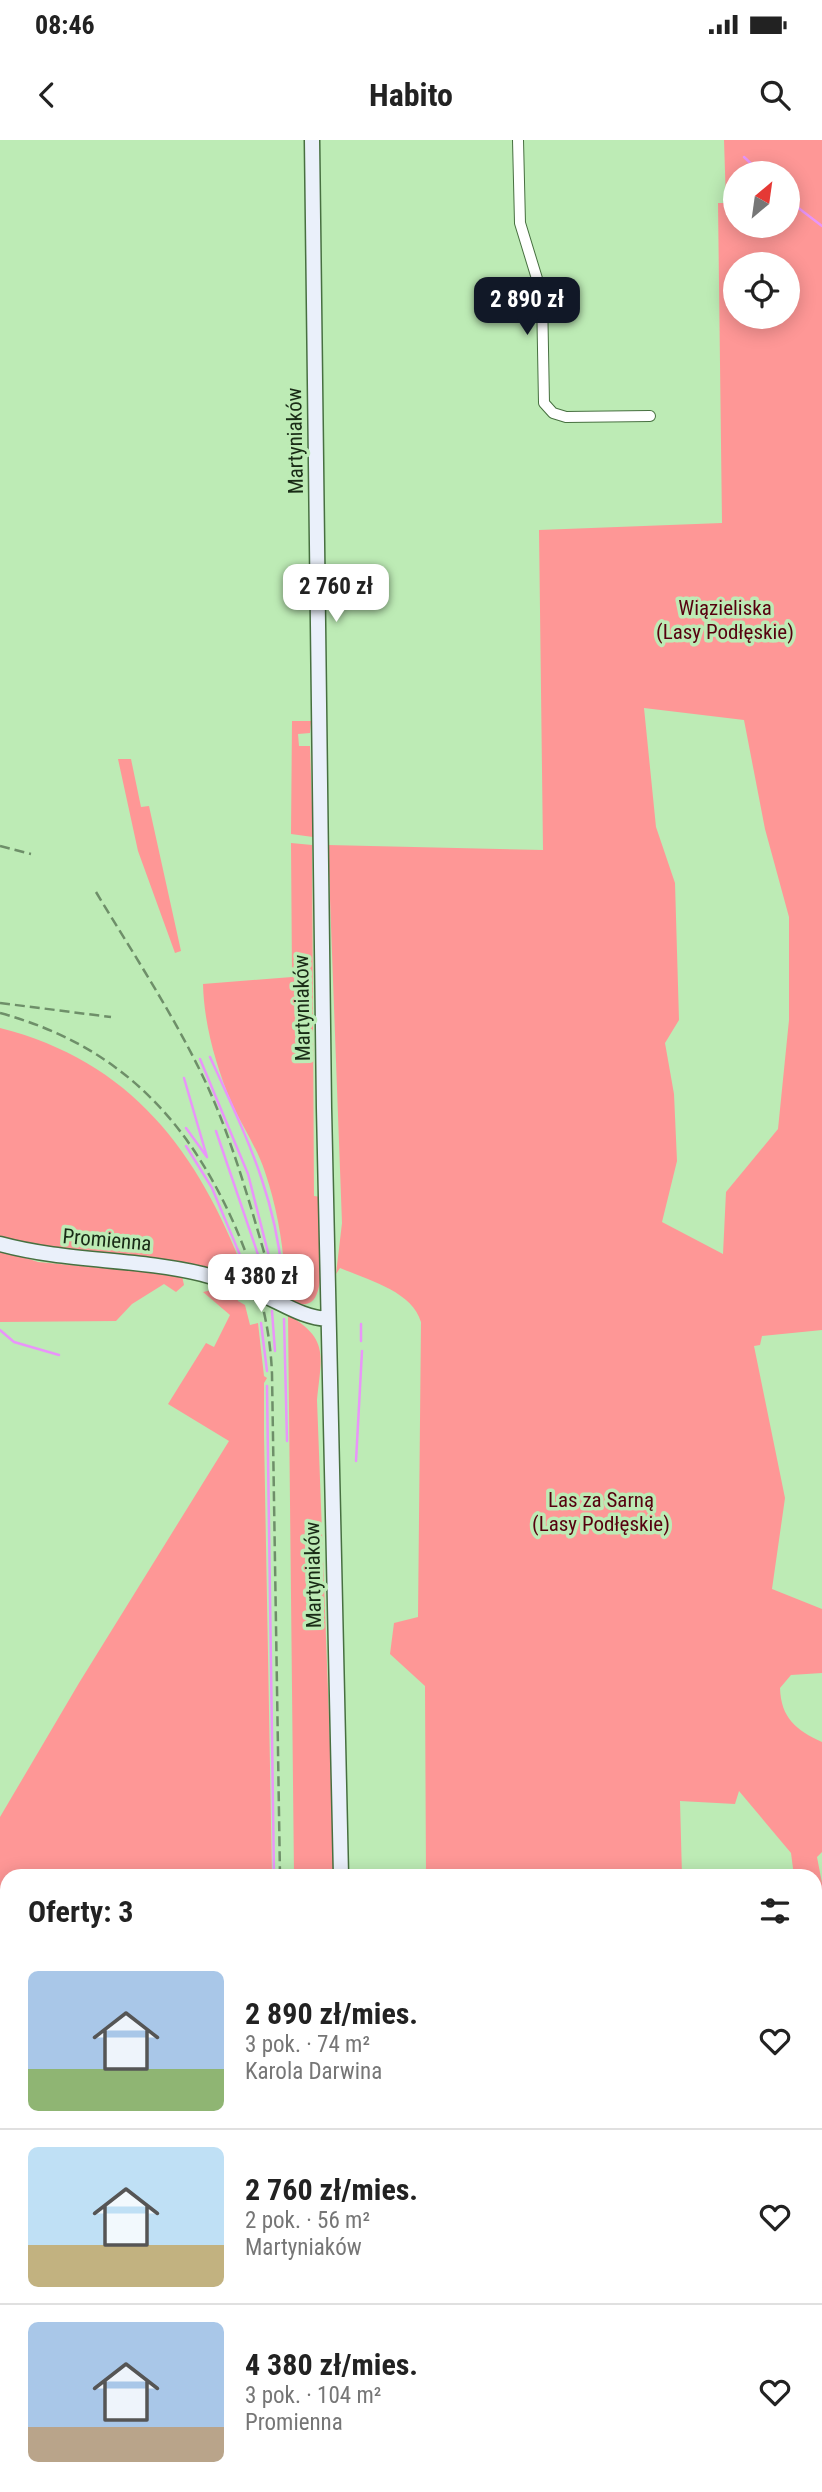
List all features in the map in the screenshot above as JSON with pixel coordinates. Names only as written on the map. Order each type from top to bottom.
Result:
[{"type":"main road","name":"Martyniaków","points":[[312,140],[328,1319],[341,1869]]},
{"type":"main road","name":"Promienna","points":[[0,1244],[61,1258],[162,1266],[200,1274],[240,1286],[312,1318],[328,1319]]},
{"type":"street","points":[[517,140],[520,223],[542,295],[544,403],[553,413],[566,416],[650,416]]},
{"type":"green space","points":[[724,140],[822,140],[822,1330],[762,1336],[760,1345],[754,1346],[785,1498],[772,1589],[822,1609],[822,1673],[791,1675],[780,1688],[783,1707],[792,1722],[822,1742],[822,1852],[817,1857],[819,1869],[793,1869],[791,1853],[739,1791],[735,1804],[680,1801],[682,1869],[426,1869],[425,1686],[390,1654],[394,1623],[418,1617],[421,1322],[416,1311],[399,1294],[340,1268],[336,1274],[342,1223],[328,845],[543,850],[539,530],[722,523],[718,203],[723,203],[723,238],[800,238],[800,161],[725,161]],"holes":[[[644,708],[744,720],[765,829],[789,917],[789,1020],[778,1129],[726,1192],[723,1254],[662,1222],[677,1161],[674,1094],[665,1043],[679,1020],[675,883],[656,827]]]},
{"type":"green space","points":[[292,721],[311,721],[310,733],[298,734],[299,746],[310,746],[313,837],[291,834]]},
{"type":"green space","points":[[118,759],[131,759],[141,807],[149,806],[181,951],[175,953],[138,851]]},
{"type":"green space","points":[[291,843],[312,845],[314,1196],[321,1197],[322,1221],[319,1285],[311,1302],[302,1304],[286,1299],[283,1251],[270,1187],[262,1163],[232,1104],[221,1075],[208,1030],[203,984],[292,977]]},
{"type":"green space","points":[[0,1028],[48,1044],[89,1064],[126,1090],[157,1121],[185,1156],[209,1194],[248,1282],[201,1267],[71,1253],[0,1238]]},
{"type":"green space","points":[[0,1249],[38,1262],[179,1275],[182,1276],[184,1285],[176,1292],[164,1284],[132,1304],[116,1321],[0,1322]]},
{"type":"green space","points":[[212,1290],[235,1293],[238,1301],[245,1305],[250,1325],[258,1323],[264,1376],[267,1378],[264,1383],[264,1435],[272,1869],[0,1869],[0,1817],[79,1683],[229,1441],[168,1404],[206,1343],[214,1347],[230,1315],[203,1292]]},
{"type":"green space","points":[[288,1315],[311,1332],[317,1341],[321,1361],[317,1400],[335,1869],[294,1869]]},
{"type":"waterway","points":[[744,157],[748,161]]},
{"type":"waterway","points":[[800,209],[822,226]]},
{"type":"waterway","points":[[210,1057],[259,1172],[276,1230],[284,1295]]},
{"type":"waterway","points":[[200,1059],[248,1174],[273,1272]]},
{"type":"waterway","points":[[184,1078],[207,1157],[186,1128]]},
{"type":"waterway","points":[[216,1131],[268,1284]]},
{"type":"waterway","points":[[186,1146],[212,1188],[250,1279]]},
{"type":"waterway","points":[[272,1311],[275,1351]]},
{"type":"waterway","points":[[284,1319],[287,1441]]},
{"type":"waterway","points":[[261,1323],[267,1371]]},
{"type":"waterway","points":[[361,1324],[361,1341]]},
{"type":"waterway","points":[[0,1330],[14,1342],[59,1355]]},
{"type":"waterway","points":[[356,1461],[362,1351]]},
{"type":"waterway","points":[[267,1386],[274,1869]]},
{"type":"railway","points":[[0,846],[31,854]]},
{"type":"railway","points":[[96,892],[168,1010],[206,1083],[233,1150],[268,1266]]},
{"type":"railway","points":[[0,1003],[111,1017]]},
{"type":"railway","points":[[0,1013],[42,1027],[79,1044],[113,1066],[143,1091],[170,1119],[216,1187],[235,1226],[255,1280],[265,1317],[272,1374],[280,1869]]},
{"type":"park label","name":"Wiązieliska (Lasy Podłęskie)","points":[[725,620]]},
{"type":"park label","name":"Las za Sarną (Lasy Podłęskie)","points":[[601,1512]]}]
